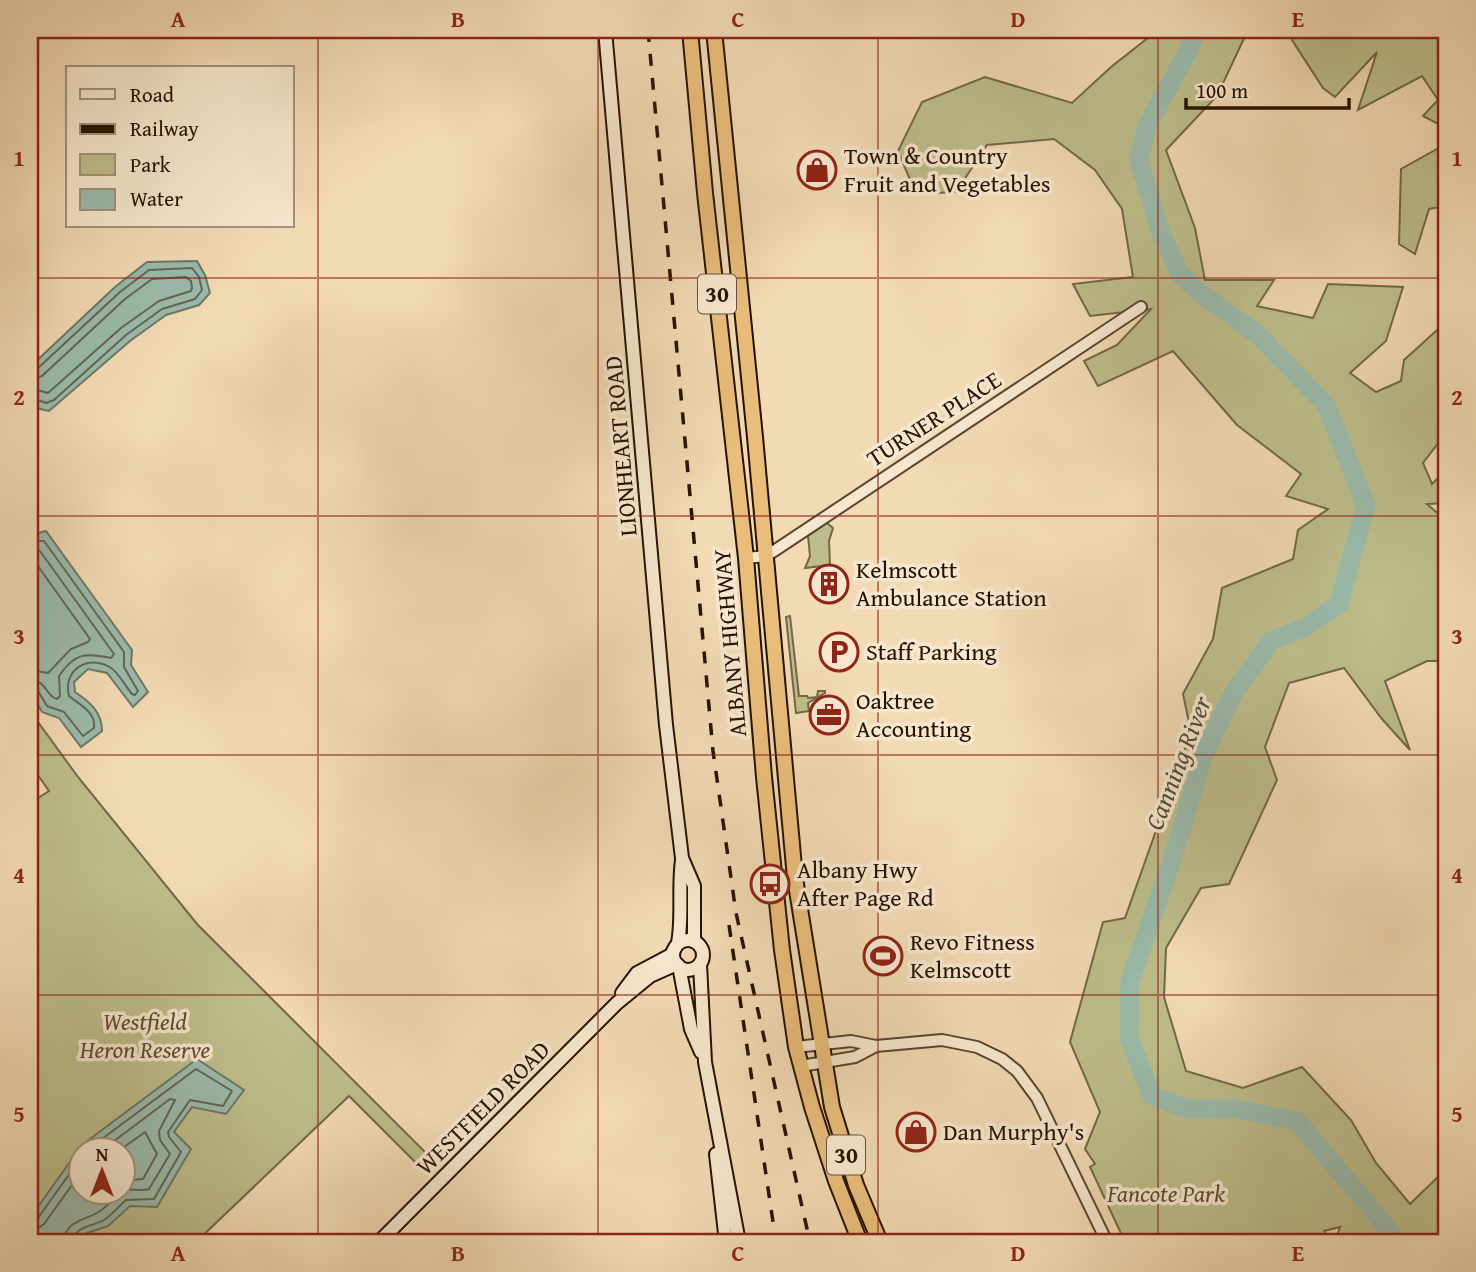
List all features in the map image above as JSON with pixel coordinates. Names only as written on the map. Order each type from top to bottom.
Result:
[{"type":"highway","name":"ALBANY HIGHWAY","points":[[690,30],[705,193],[746,558],[782,950],[801,1066],[836,1181],[860,1242]]},
{"type":"highway","name":"ALBANY HIGHWAY","points":[[714,30],[795,878],[823,1063],[844,1148],[880,1242]]},
{"type":"highway","points":[[705,193],[731,190]]},
{"type":"main road","name":"LIONHEART ROAD","points":[[605,30],[666,725],[682,858],[682,925],[677,946]]},
{"type":"main road","name":"LIONHEART ROAD","points":[[682,858],[694,886],[694,941]]},
{"type":"main road","points":[[705,1062],[691,1029],[678,965],[673,955],[677,946],[686,940],[694,941],[703,951],[700,964],[705,1062],[739,1242]]},
{"type":"main road","name":"WESTFIELD ROAD","points":[[617,1003],[637,973],[671,955],[677,946]]},
{"type":"main road","points":[[678,965],[690,969],[700,964]]},
{"type":"main road","name":"WESTFIELD ROAD","points":[[379,1242],[617,1003],[650,976],[678,965]]},
{"type":"main road","points":[[716,1122],[718,1182],[726,1242]]},
{"type":"street","name":"TURNER PLACE","points":[[746,558],[766,556],[1141,307]]},
{"type":"street","points":[[796,1047],[851,1041],[876,1046],[934,1040],[951,1041],[985,1050],[1012,1067],[1028,1084],[1041,1105],[1107,1242]]},
{"type":"street","points":[[801,1066],[855,1057],[876,1046]]},
{"type":"green space","name":"Fancote Park","points":[[1158,30],[1248,30],[1217,96],[1166,150],[1195,228],[1205,280],[1274,280],[1257,306],[1313,318],[1328,284],[1403,287],[1386,341],[1350,373],[1376,392],[1401,381],[1404,360],[1446,322],[1446,433],[1423,463],[1432,484],[1446,470],[1446,503],[1427,504],[1443,518],[1443,637],[1446,637],[1446,661],[1427,661],[1385,681],[1410,750],[1382,719],[1344,668],[1289,683],[1265,747],[1277,780],[1229,884],[1201,888],[1166,948],[1164,997],[1186,1071],[1243,1088],[1302,1067],[1351,1120],[1376,1163],[1410,1204],[1446,1169],[1446,1242],[1335,1242],[1340,1227],[1324,1231],[1331,1242],[1125,1242],[1090,1167],[1095,1164],[1085,1149],[1100,1112],[1070,1042],[1103,922],[1125,918],[1191,732],[1183,694],[1213,639],[1222,588],[1293,559],[1298,530],[1328,509],[1286,496],[1301,474],[1237,425],[1173,351],[1098,386],[1084,361],[1117,345],[1151,309],[1090,316],[1073,284],[1133,277],[1122,209],[1095,170],[1054,139],[987,145],[956,192],[916,194],[898,151],[922,102],[985,77],[1072,103],[1111,67]]},
{"type":"green space","points":[[1295,30],[1352,30],[1361,37],[1369,30],[1446,30],[1446,128],[1423,116],[1438,100],[1422,76],[1358,110],[1377,52],[1335,97],[1323,88],[1292,40]]},
{"type":"green space","points":[[1446,144],[1446,206],[1429,209],[1415,254],[1399,244],[1401,169]]},
{"type":"green space","points":[[827,523],[833,528],[829,541],[830,565],[805,568],[810,556],[808,536]]},
{"type":"green space","points":[[790,616],[799,696],[817,697],[818,691],[825,691],[825,693],[808,703],[809,711],[796,713],[786,617]]},
{"type":"green space","name":"Westfield Heron Reserve","points":[[30,711],[78,777],[197,924],[433,1160],[424,1171],[349,1096],[196,1242],[30,1242],[30,803],[49,791],[30,764]]},
{"type":"water","points":[[197,261],[205,275],[210,293],[199,305],[166,315],[130,341],[49,411],[36,408],[30,401],[30,367],[115,287],[147,262]]},
{"type":"water","points":[[46,531],[132,650],[131,665],[148,692],[133,707],[107,673],[88,669],[74,682],[75,692],[94,708],[100,718],[102,731],[81,747],[59,718],[42,712],[30,691],[30,535]]},
{"type":"water","points":[[197,1059],[244,1090],[226,1114],[192,1107],[174,1132],[191,1149],[157,1207],[130,1206],[136,1206],[136,1136],[94,1136]]},
{"type":"water","points":[[66,1167],[66,1206],[130,1206],[108,1226],[87,1233],[77,1242],[30,1242],[30,1218]]},
{"type":"waterway","name":"Canning River","points":[[1196,30],[1189,50],[1147,126],[1139,160],[1161,233],[1180,274],[1195,289],[1258,335],[1326,405],[1366,505],[1339,604],[1306,627],[1271,641],[1233,694],[1204,754],[1173,857],[1130,981],[1129,1038],[1152,1096],[1188,1109],[1235,1109],[1297,1121],[1399,1242]]},
{"type":"railway","points":[[648,30],[713,751],[736,913],[810,1242]]},
{"type":"railway","points":[[729,925],[776,1242]]},
{"type":"place","name":"Town & Country Fruit and Vegetables","points":[[817,170]]},
{"type":"place","name":"Kelmscott Ambulance Station","points":[[829,584]]},
{"type":"place","name":"Staff Parking","points":[[839,652]]},
{"type":"place","name":"Oaktree Accounting","points":[[829,715]]},
{"type":"place","name":"Albany Hwy After Page Rd","points":[[770,884]]},
{"type":"place","name":"Revo Fitness Kelmscott","points":[[883,956]]},
{"type":"place","name":"Dan Murphy's","points":[[916,1132]]}]
